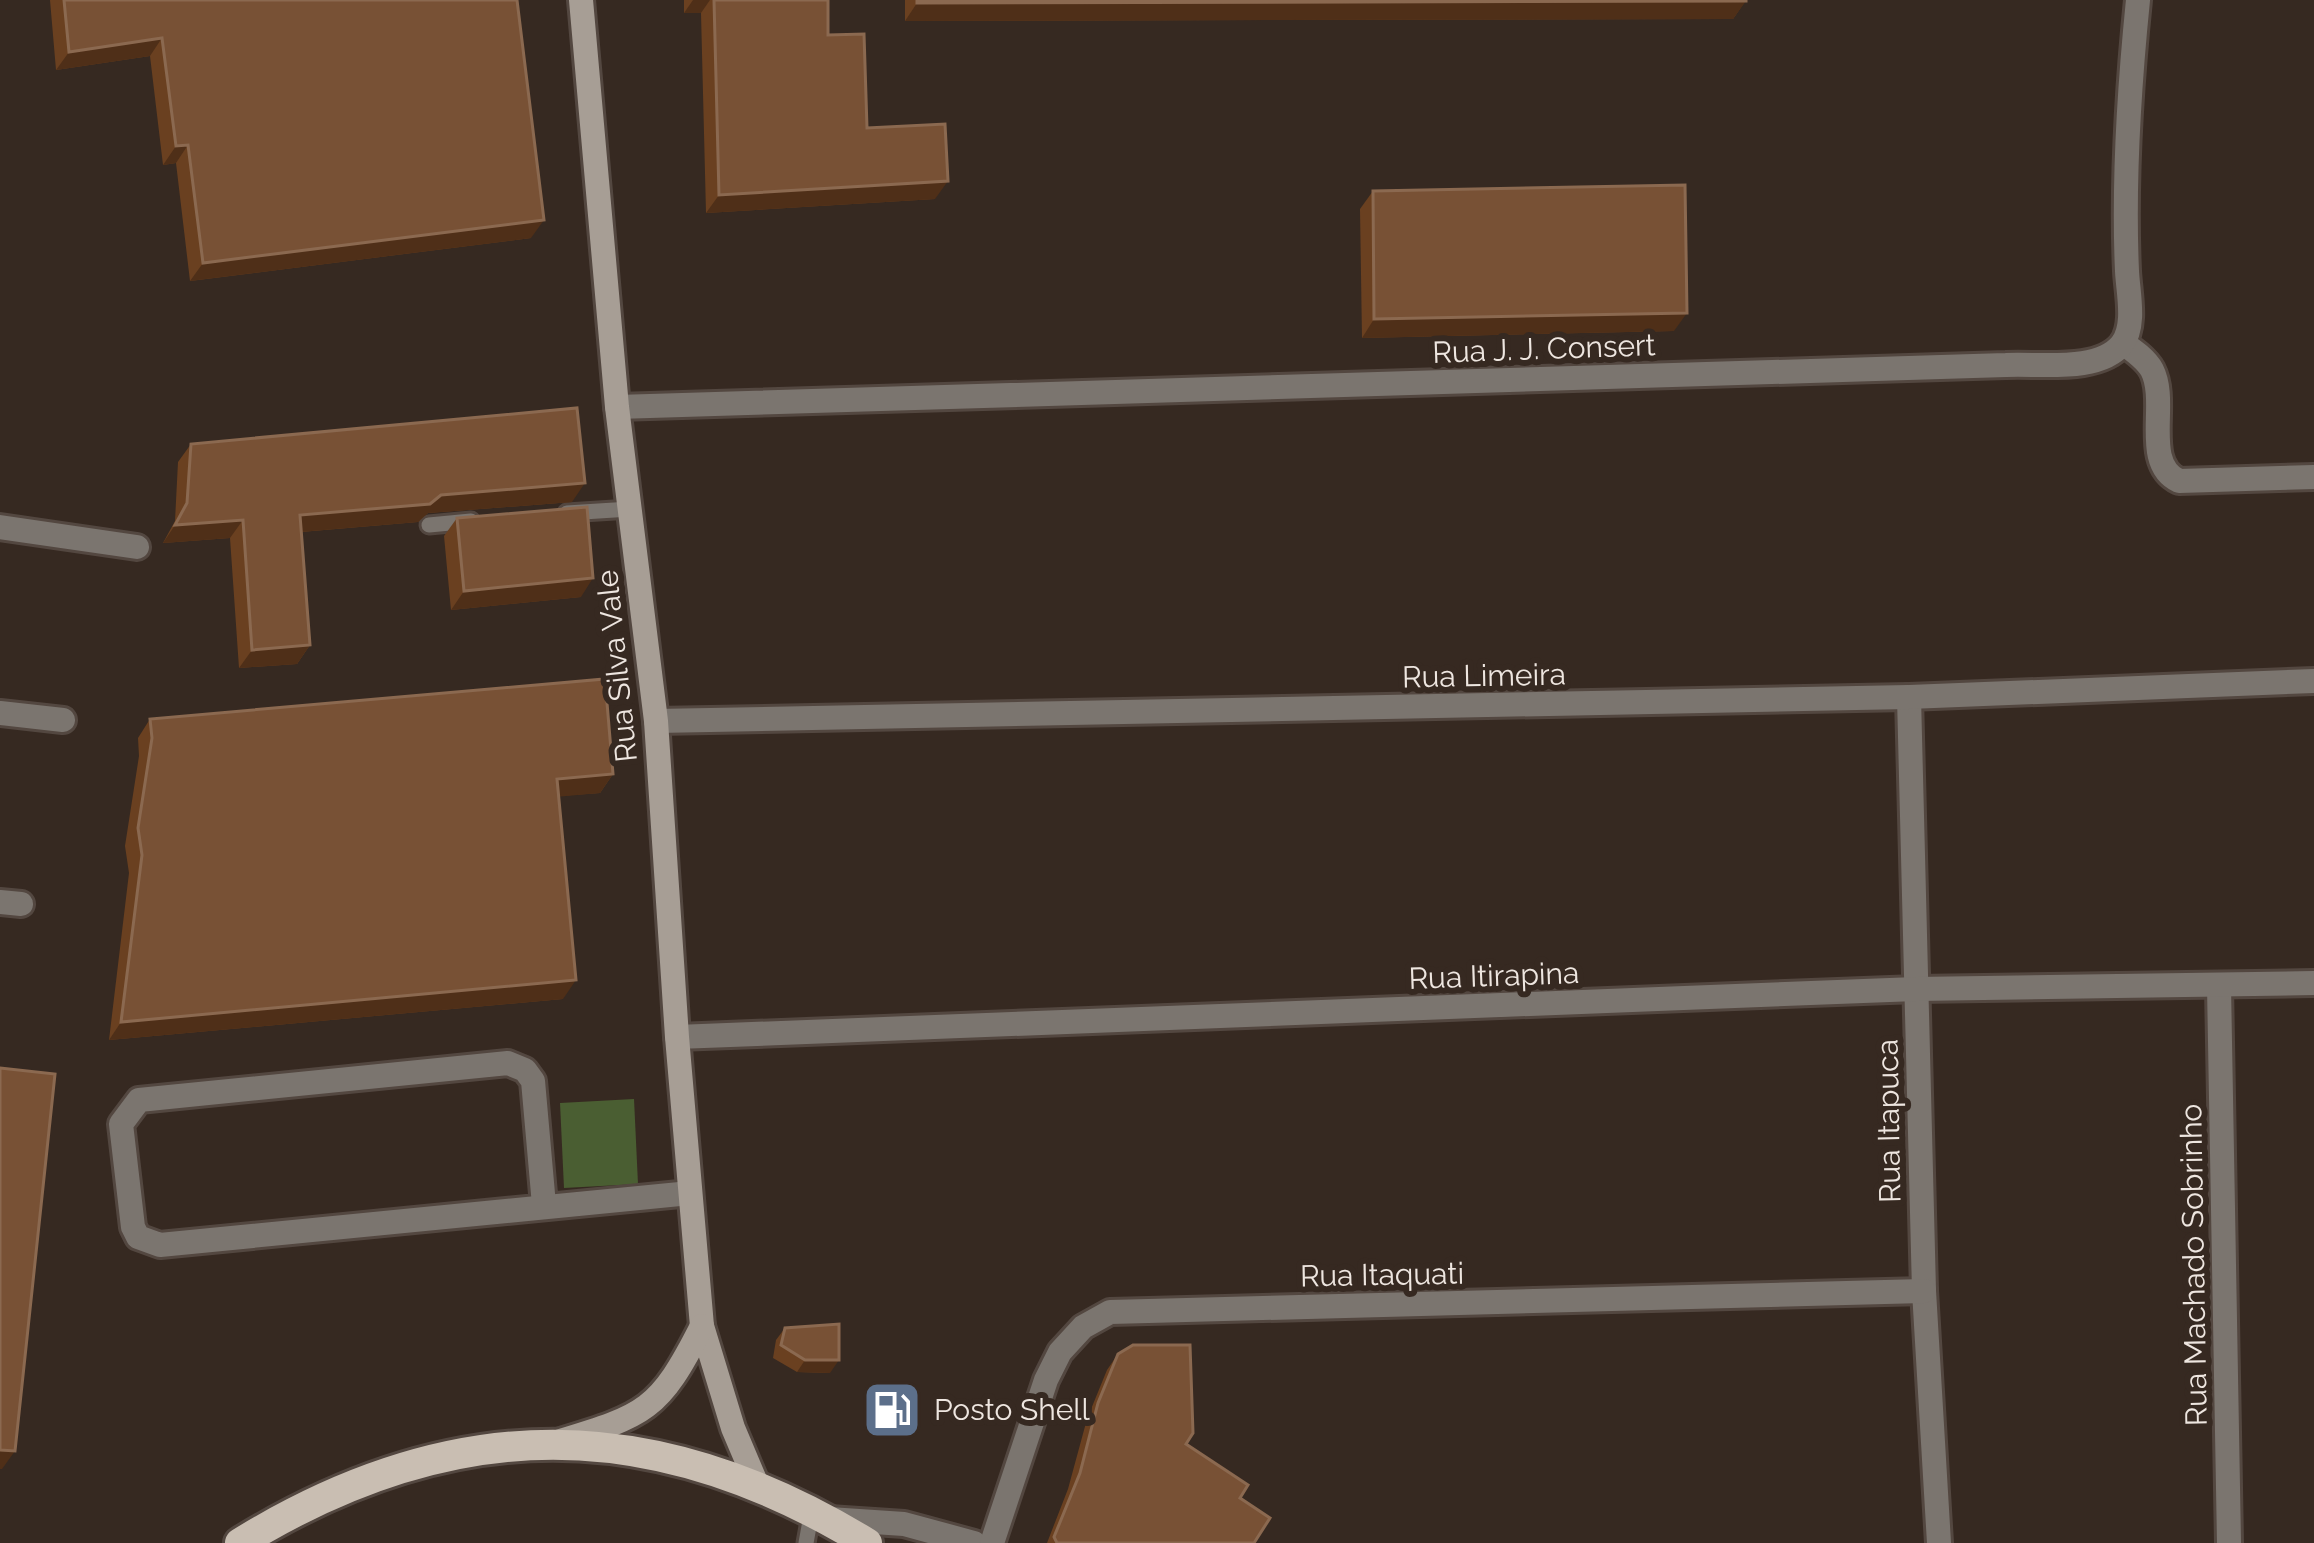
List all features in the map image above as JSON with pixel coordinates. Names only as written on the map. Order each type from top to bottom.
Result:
[{"type":"main road","points":[[240,1543],[388,1469],[456,1451],[557,1442],[677,1462],[758,1487],[867,1543]]},
{"type":"street","name":"Rua Silva Vale","points":[[581,0],[617,406],[656,722],[676,1037],[702,1326],[733,1429],[758,1487]]},
{"type":"street","points":[[2138,0],[2126,242],[2130,326],[2122,343],[2152,371],[2160,462],[2179,481],[2314,477]]},
{"type":"street","name":"Rua J. J. Consert","points":[[617,406],[2090,362],[2106,358],[2122,343]]},
{"type":"street","points":[[0,527],[136,547]]},
{"type":"street","name":"Rua Limeira","points":[[656,722],[1909,698],[2314,681]]},
{"type":"street","name":"Rua Itapuca","points":[[1909,698],[1924,1291],[1939,1543]]},
{"type":"street","points":[[0,713],[63,720]]},
{"type":"street","name":"Rua Itirapina","points":[[676,1037],[1916,989],[2314,983]]},
{"type":"street","name":"Rua Machado Sobrinho","points":[[2219,986],[2229,1543]]},
{"type":"street","points":[[544,1205],[533,1081],[525,1070],[508,1063],[139,1100],[121,1124],[133,1228],[148,1243],[160,1245],[690,1193]]},
{"type":"street","name":"Rua Itaquati","points":[[992,1543],[1046,1380],[1060,1352],[1084,1327],[1110,1312],[1924,1291]]},
{"type":"street","points":[[557,1442],[622,1422],[651,1404],[679,1372],[702,1326]]},
{"type":"street","points":[[819,1515],[904,1524],[974,1543]]},
{"type":"lane","points":[[556,514],[630,509]]},
{"type":"lane","points":[[429,525],[493,520]]},
{"type":"lane","points":[[806,1543],[819,1515]]},
{"type":"green space","points":[[634,1099],[638,1184],[564,1188],[560,1103]]},
{"type":"building","points":[[64,0],[517,0],[544,220],[203,263],[188,145],[176,146],[162,38],[69,52]]},
{"type":"building","points":[[714,0],[828,0],[828,35],[864,34],[867,128],[945,124],[948,181],[719,195]]},
{"type":"building","points":[[1746,0],[1746,1],[917,3]]},
{"type":"building","points":[[1685,185],[1687,313],[1374,319],[1373,191]]},
{"type":"building","points":[[577,408],[585,483],[441,495],[430,504],[300,515],[310,645],[252,650],[243,520],[175,525],[187,503],[191,444]]},
{"type":"building","points":[[587,507],[593,578],[464,591],[457,518]]},
{"type":"building","points":[[605,679],[613,774],[557,779],[576,980],[121,1022],[142,855],[138,828],[152,738],[150,719]]},
{"type":"building","points":[[0,1068],[55,1074],[15,1451],[0,1450]]},
{"type":"building","points":[[839,1324],[839,1360],[805,1360],[781,1345],[785,1328]]},
{"type":"building","points":[[1133,1345],[1190,1345],[1193,1433],[1186,1444],[1248,1485],[1240,1498],[1270,1518],[1254,1543],[1057,1543],[1054,1537],[1080,1473],[1098,1403],[1118,1354]]},
{"type":"place","name":"Posto Shell","points":[[892,1410]]}]
